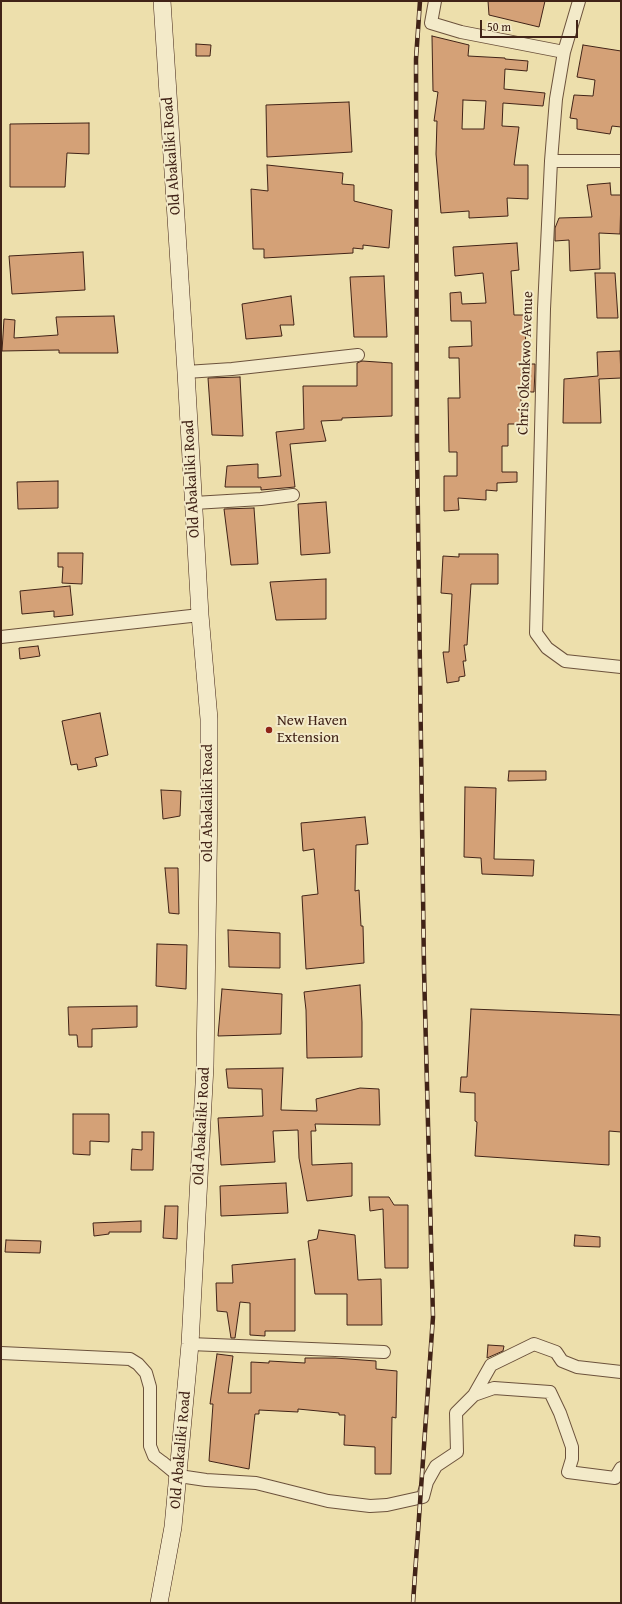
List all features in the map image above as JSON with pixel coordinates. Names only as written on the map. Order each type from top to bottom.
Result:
[{"type":"main road","name":"Old Abakaliki Road","points":[[159,1603],[173,1527],[179,1476],[190,1344],[205,1066],[209,719],[200,615],[162,1]]},
{"type":"street","points":[[435,1],[431,23],[461,32],[564,52]]},
{"type":"street","name":"Chris Okonkwo Avenue","points":[[579,1],[564,52],[556,99],[551,161],[543,317],[536,633],[547,648],[565,661],[621,667]]},
{"type":"street","points":[[551,161],[621,161]]},
{"type":"street","points":[[186,372],[232,369],[358,355]]},
{"type":"street","points":[[194,503],[261,499],[293,495]]},
{"type":"street","points":[[1,637],[200,615]]},
{"type":"street","points":[[190,1344],[384,1352]]},
{"type":"street","points":[[1,1353],[130,1359],[138,1364],[146,1373],[150,1387],[150,1446],[154,1456],[179,1476],[206,1480],[256,1483],[328,1500],[370,1506],[387,1505],[423,1497],[427,1482],[436,1466],[457,1452],[456,1413],[474,1395],[490,1365],[534,1344],[556,1352],[562,1361],[577,1366],[621,1372]]},
{"type":"street","points":[[474,1395],[494,1388],[550,1392],[560,1413],[572,1447],[572,1459],[568,1472],[615,1478],[621,1468]]},
{"type":"building","points":[[488,1],[545,1],[539,27],[489,15]]},
{"type":"building","points":[[432,36],[469,45],[468,56],[528,61],[527,71],[505,69],[504,89],[545,93],[543,106],[503,103],[502,126],[519,127],[514,165],[528,165],[528,199],[507,198],[508,216],[469,218],[469,211],[441,213],[436,154],[437,121],[434,121],[438,92],[433,91]],"holes":[[[463,100],[486,101],[484,129],[462,129]]]},
{"type":"building","points":[[196,44],[211,45],[210,56],[196,56]]},
{"type":"building","points":[[583,45],[621,51],[621,127],[612,126],[610,134],[577,129],[577,119],[570,118],[574,95],[593,96],[595,80],[577,77]]},
{"type":"building","points":[[349,102],[352,152],[267,157],[266,105]]},
{"type":"building","points":[[89,123],[89,154],[67,153],[65,187],[10,187],[10,124]]},
{"type":"building","points":[[267,165],[343,173],[342,184],[354,185],[354,201],[392,210],[389,248],[363,245],[363,249],[353,248],[353,253],[264,258],[264,249],[253,249],[251,189],[268,191]]},
{"type":"building","points":[[610,183],[611,195],[621,195],[620,234],[599,233],[600,269],[570,271],[569,240],[555,241],[555,228],[559,218],[592,217],[587,185]]},
{"type":"building","points":[[517,243],[519,270],[511,271],[514,315],[525,315],[526,364],[535,364],[535,370],[534,392],[521,392],[521,424],[508,424],[508,446],[502,446],[502,472],[517,472],[517,482],[497,483],[497,491],[486,490],[486,500],[458,498],[459,510],[444,511],[444,476],[457,476],[457,452],[449,452],[448,398],[460,398],[459,358],[449,358],[449,347],[472,346],[471,321],[451,321],[450,293],[461,292],[462,304],[486,303],[483,273],[455,276],[453,247]]},
{"type":"building","points":[[83,252],[85,290],[12,294],[9,256]]},
{"type":"building","points":[[595,273],[615,273],[618,318],[597,318]]},
{"type":"building","points":[[384,276],[387,337],[354,337],[350,277]]},
{"type":"building","points":[[291,296],[294,325],[280,325],[282,336],[246,339],[242,304]]},
{"type":"building","points":[[114,316],[118,353],[59,353],[59,350],[2,351],[4,319],[15,320],[14,338],[58,335],[56,317]]},
{"type":"building","points":[[620,351],[621,378],[599,379],[601,423],[563,423],[564,379],[598,376],[597,352]]},
{"type":"building","points":[[362,361],[392,363],[392,416],[342,418],[342,420],[321,421],[326,441],[290,444],[295,487],[261,490],[261,487],[225,487],[227,466],[258,464],[258,478],[281,476],[276,432],[304,429],[303,386],[357,386],[357,363]]},
{"type":"building","points":[[240,377],[243,436],[212,435],[208,378]]},
{"type":"building","points":[[58,481],[58,508],[18,509],[17,482]]},
{"type":"building","points":[[326,502],[330,553],[301,555],[298,504]]},
{"type":"building","points":[[254,508],[258,564],[231,565],[224,509]]},
{"type":"building","points":[[58,553],[83,553],[82,584],[62,583],[63,567],[58,567]]},
{"type":"building","points":[[459,554],[498,554],[498,584],[471,584],[467,645],[464,645],[466,661],[463,661],[465,676],[459,677],[459,681],[447,683],[443,652],[449,652],[452,594],[441,593],[443,556],[459,557]]},
{"type":"building","points":[[326,579],[326,619],[276,620],[270,582]]},
{"type":"building","points":[[70,586],[73,615],[54,617],[54,611],[22,614],[20,591]]},
{"type":"building","points":[[38,646],[40,656],[20,659],[19,648]]},
{"type":"building","points":[[100,713],[108,755],[95,758],[97,766],[78,770],[77,764],[71,765],[62,721]]},
{"type":"building","points":[[509,771],[546,771],[546,780],[508,781]]},
{"type":"building","points":[[465,787],[496,788],[494,859],[534,860],[533,876],[482,874],[481,858],[464,857]]},
{"type":"building","points":[[161,790],[181,791],[180,816],[163,819]]},
{"type":"building","points":[[365,817],[368,844],[356,845],[355,891],[359,890],[361,926],[363,926],[364,963],[306,969],[302,896],[318,894],[314,849],[303,851],[301,823]]},
{"type":"building","points":[[165,868],[178,868],[179,914],[169,913]]},
{"type":"building","points":[[228,930],[280,933],[280,968],[229,967]]},
{"type":"building","points":[[157,944],[187,945],[186,989],[156,986]]},
{"type":"building","points":[[360,985],[362,1057],[307,1058],[304,992]]},
{"type":"building","points":[[222,989],[282,994],[281,1034],[218,1036]]},
{"type":"building","points":[[137,1006],[137,1027],[92,1029],[92,1047],[78,1047],[77,1035],[69,1035],[68,1007]]},
{"type":"building","points":[[471,1009],[621,1015],[621,1132],[609,1131],[609,1165],[475,1156],[477,1122],[475,1121],[475,1093],[460,1092],[461,1077],[467,1077]]},
{"type":"building","points":[[283,1068],[281,1110],[317,1111],[316,1099],[360,1088],[379,1089],[380,1125],[315,1124],[316,1131],[311,1131],[312,1165],[352,1163],[352,1196],[307,1201],[299,1158],[298,1130],[273,1131],[275,1162],[221,1165],[218,1118],[263,1116],[262,1089],[228,1088],[226,1069]]},
{"type":"building","points":[[73,1114],[109,1114],[109,1142],[90,1141],[90,1155],[73,1154]]},
{"type":"building","points":[[142,1132],[154,1132],[153,1170],[131,1170],[132,1149],[142,1150]]},
{"type":"building","points":[[286,1183],[288,1213],[221,1216],[220,1186]]},
{"type":"building","points":[[369,1197],[389,1197],[394,1205],[408,1205],[408,1268],[385,1268],[383,1209],[370,1211]]},
{"type":"building","points":[[165,1206],[178,1206],[177,1239],[163,1238]]},
{"type":"building","points":[[141,1221],[141,1232],[109,1232],[109,1234],[94,1236],[93,1223]]},
{"type":"building","points":[[319,1230],[355,1235],[358,1280],[381,1279],[382,1325],[347,1325],[347,1294],[315,1294],[308,1241],[317,1239]]},
{"type":"building","points":[[575,1235],[600,1237],[600,1247],[574,1246]]},
{"type":"building","points":[[6,1240],[41,1241],[40,1253],[5,1252]]},
{"type":"building","points":[[295,1259],[295,1331],[265,1331],[265,1336],[250,1335],[250,1303],[240,1302],[235,1338],[231,1338],[227,1312],[217,1311],[216,1283],[233,1283],[232,1265]]},
{"type":"building","points":[[488,1345],[504,1346],[503,1351],[487,1358]]},
{"type":"building","points":[[217,1354],[233,1356],[228,1393],[251,1393],[251,1362],[269,1363],[269,1361],[305,1363],[305,1358],[335,1358],[376,1361],[376,1369],[397,1371],[396,1418],[392,1417],[391,1474],[375,1474],[375,1447],[344,1445],[345,1415],[339,1415],[339,1413],[298,1409],[298,1412],[259,1410],[259,1414],[255,1414],[249,1469],[209,1461],[213,1404],[210,1404]]},
{"type":"railway","points":[[413,1603],[433,1317],[424,969],[417,446],[416,59],[420,1]]},
{"type":"place","name":"New Haven Extension","points":[[269,730]]}]
